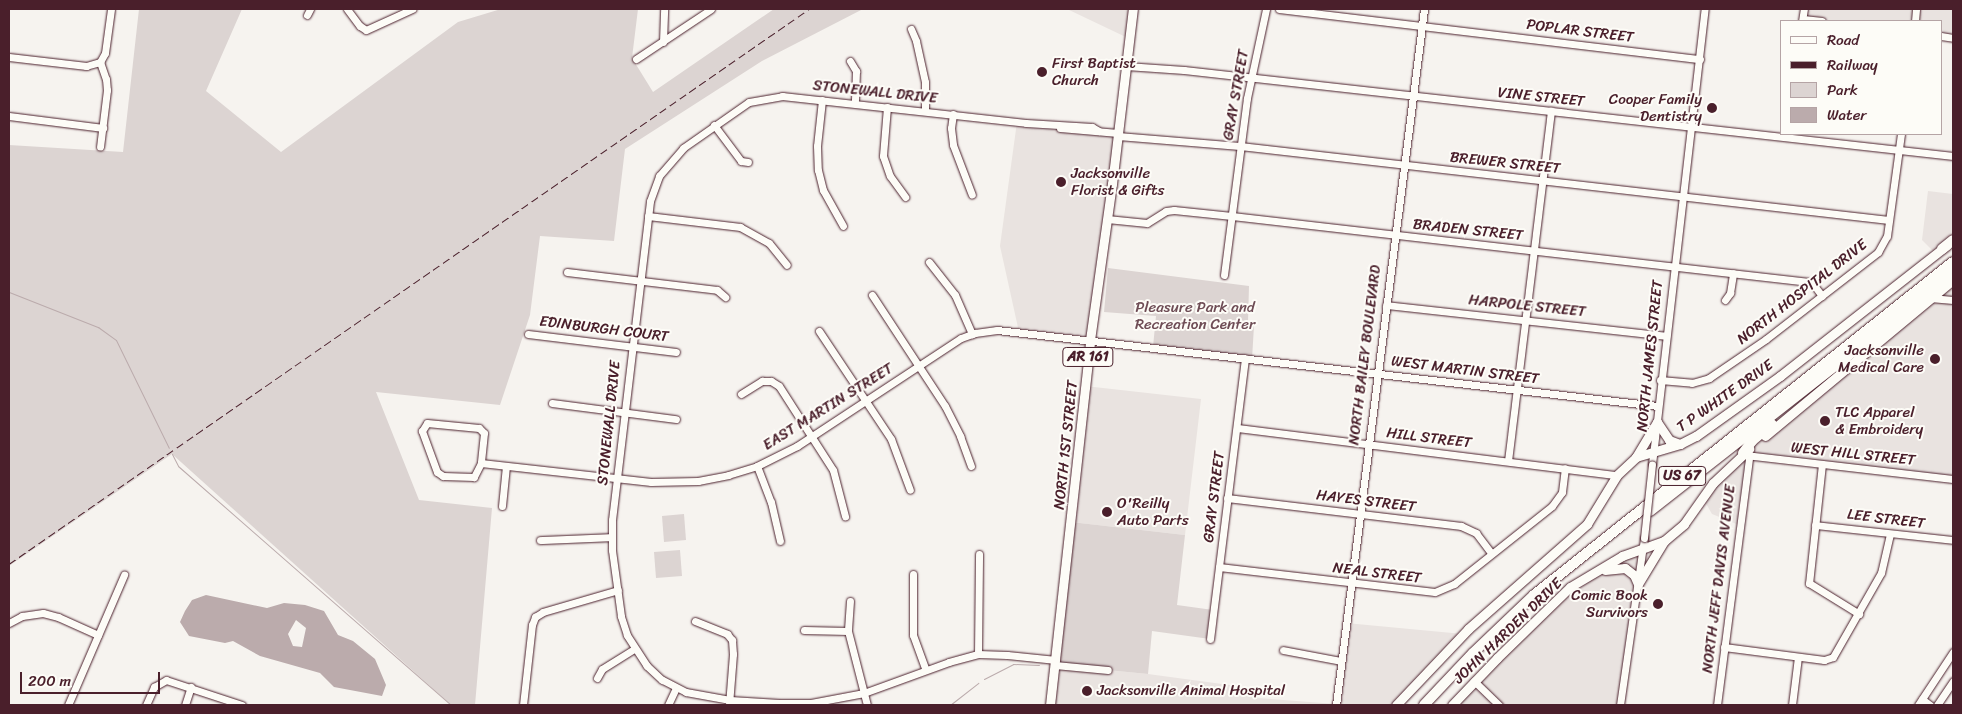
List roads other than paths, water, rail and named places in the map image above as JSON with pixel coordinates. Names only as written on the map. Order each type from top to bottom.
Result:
[{"type":"highway","points":[[1942,249],[1953,240]]},
{"type":"highway","name":"US 67","points":[[1424,705],[1473,653],[1534,596],[1953,262]]},
{"type":"highway","name":"US 67","points":[[1431,705],[1496,638],[1553,586],[1953,273]]},
{"type":"highway","points":[[1746,455],[1752,441],[1796,405],[1819,379]]},
{"type":"main road","name":"NORTH 1ST STREET","points":[[1050,705],[1090,340],[1133,9]]},
{"type":"main road","name":"T P WHITE DRIVE","points":[[1396,705],[1468,629],[1587,524],[1617,476],[1636,458],[1680,444],[1696,436],[1780,376],[1942,249]]},
{"type":"main road","name":"JOHN HARDEN DRIVE","points":[[1452,705],[1560,596],[1622,556],[1643,547],[1653,547],[1664,541],[1684,524],[1713,483],[1953,280]]},
{"type":"main road","points":[[1636,458],[1657,422],[1668,440],[1680,444]]},
{"type":"main road","points":[[1638,584],[1664,541]]},
{"type":"main road","points":[[1597,572],[1614,568],[1625,568],[1634,575],[1638,584]]},
{"type":"street","points":[[9,57],[86,66],[100,62],[105,53],[111,9]]},
{"type":"street","points":[[347,9],[360,26],[366,30],[412,9]]},
{"type":"street","points":[[663,42],[664,9]]},
{"type":"street","points":[[636,59],[711,9]]},
{"type":"street","name":"GRAY STREET","points":[[1224,275],[1240,146],[1266,9]]},
{"type":"street","name":"POPLAR STREET","points":[[1279,9],[1700,59]]},
{"type":"street","points":[[1347,17],[1349,9]]},
{"type":"street","name":"NORTH BAILEY BOULEVARD","points":[[1336,705],[1424,9]]},
{"type":"street","name":"NORTH JAMES STREET","points":[[1620,705],[1643,547],[1660,380],[1706,9]]},
{"type":"street","points":[[1803,20],[1804,9]]},
{"type":"street","points":[[911,29],[916,41],[925,82],[925,111]]},
{"type":"street","points":[[850,61],[856,71],[855,103]]},
{"type":"street","points":[[100,62],[106,79],[107,90],[100,147]]},
{"type":"street","name":"VINE STREET","points":[[1126,66],[1788,136],[1953,156]]},
{"type":"street","name":"STONEWALL DRIVE","points":[[1108,670],[1007,654],[978,654],[926,670],[864,693],[834,700],[798,704],[729,702],[695,695],[676,688],[656,674],[634,650],[623,624],[612,538],[624,412],[648,216],[654,187],[667,165],[682,148],[749,102],[782,96],[1053,125],[1092,127],[1099,131],[1118,134]]},
{"type":"street","points":[[822,100],[817,146],[818,170],[824,190],[843,226]]},
{"type":"street","points":[[887,107],[883,156],[890,176],[905,197]]},
{"type":"street","points":[[1508,461],[1551,111]]},
{"type":"street","points":[[953,114],[951,128],[953,145],[972,195]]},
{"type":"street","points":[[9,116],[103,128]]},
{"type":"street","points":[[714,125],[741,161],[748,162]]},
{"type":"street","name":"BREWER STREET","points":[[1118,134],[1240,146],[1889,220]]},
{"type":"street","name":"NORTH HOSPITAL DRIVE","points":[[1660,380],[1692,384],[1709,378],[1766,339],[1878,252],[1886,242],[1901,135]]},
{"type":"street","name":"BRADEN STREET","points":[[1107,219],[1147,223],[1166,211],[1174,210],[1232,216],[1811,282],[1822,296]]},
{"type":"street","points":[[648,216],[740,227],[769,243],[787,265]]},
{"type":"street","points":[[929,262],[955,295],[972,334]]},
{"type":"street","points":[[567,272],[717,290],[725,297]]},
{"type":"street","points":[[1725,300],[1730,293],[1733,273]]},
{"type":"street","points":[[872,295],[953,420],[971,466]]},
{"type":"street","points":[[1930,298],[1953,300]]},
{"type":"street","name":"HARPOLE STREET","points":[[1386,305],[1666,336]]},
{"type":"street","points":[[819,330],[895,447],[910,490]]},
{"type":"street","name":"EAST MARTIN STREET","points":[[481,463],[665,483],[698,481],[757,466],[812,436],[951,343],[972,334],[1005,330],[1090,340]]},
{"type":"street","name":"EDINBURGH COURT","points":[[528,334],[676,352]]},
{"type":"street","name":"WEST MARTIN STREET","points":[[1090,340],[1658,406]]},
{"type":"street","name":"GRAY STREET","points":[[1210,639],[1245,358]]},
{"type":"street","points":[[741,394],[762,381],[775,383],[834,470],[845,516]]},
{"type":"street","points":[[552,403],[676,418]]},
{"type":"street","points":[[428,423],[479,428],[484,433],[481,463],[477,473],[469,478],[443,476],[437,472],[422,431],[428,423]]},
{"type":"street","name":"HILL STREET","points":[[1237,428],[1617,476]]},
{"type":"street","name":"WEST HILL STREET","points":[[1746,455],[1953,479]]},
{"type":"street","name":"NORTH JEFF DAVIS AVENUE","points":[[1717,705],[1746,455]]},
{"type":"street","points":[[1822,464],[1809,583],[1859,614]]},
{"type":"street","points":[[502,506],[506,466]]},
{"type":"street","points":[[757,466],[771,502],[780,541]]},
{"type":"street","name":"NEAL STREET","points":[[1219,567],[1350,584],[1435,592],[1454,584],[1557,500],[1562,490],[1565,468]]},
{"type":"street","name":"HAYES STREET","points":[[1228,498],[1461,526],[1476,533],[1491,553]]},
{"type":"street","name":"LEE STREET","points":[[1815,525],[1953,540]]},
{"type":"street","points":[[1724,647],[1824,660],[1833,657],[1882,573],[1890,534]]},
{"type":"street","points":[[540,540],[612,538]]},
{"type":"street","points":[[978,654],[979,554]]},
{"type":"street","points":[[913,574],[913,635],[926,670]]},
{"type":"street","points":[[68,705],[124,575]]},
{"type":"street","points":[[523,705],[532,625],[535,617],[543,612],[618,590]]},
{"type":"street","points":[[850,601],[848,631],[867,705]]},
{"type":"street","points":[[9,624],[22,616],[43,614],[58,617],[98,635]]},
{"type":"street","points":[[695,621],[728,634],[732,640],[733,654],[729,702]]},
{"type":"street","points":[[804,630],[848,631]]},
{"type":"street","points":[[597,678],[602,669],[634,650]]},
{"type":"street","points":[[1283,650],[1341,661]]},
{"type":"street","points":[[1930,705],[1920,702],[1953,652]]},
{"type":"street","points":[[1792,705],[1798,657]]},
{"type":"street","points":[[146,705],[154,688],[159,683],[173,681],[242,705]]},
{"type":"street","points":[[1474,681],[1497,703]]},
{"type":"street","points":[[1936,705],[1953,681]]},
{"type":"street","points":[[185,705],[191,687]]},
{"type":"street","points":[[668,705],[676,688]]},
{"type":"water","points":[[206,595],[267,608],[284,603],[305,605],[324,611],[338,635],[353,641],[375,659],[386,685],[382,696],[334,687],[320,673],[260,656],[233,641],[225,643],[189,636],[180,622],[192,600]],"holes":[[[296,620],[306,628],[302,647],[293,646],[288,634]]]},
{"type":"waterway","points":[[9,292],[98,327],[116,340],[169,448]]},
{"type":"waterway","points":[[172,454],[178,466],[451,705]]},
{"type":"waterway","points":[[984,679],[1013,664],[1039,665]]},
{"type":"waterway","points":[[950,705],[978,683]]},
{"type":"railway","points":[[9,564],[809,9]]},
{"type":"place","name":"First Baptist Church","points":[[1042,72]]},
{"type":"place","name":"Cooper Family Dentistry","points":[[1712,108]]},
{"type":"place","name":"Jacksonville Florist & Gifts","points":[[1061,182]]},
{"type":"place","name":"Jacksonville Medical Care","points":[[1935,359]]},
{"type":"place","name":"TLC Apparel & Embroidery","points":[[1825,421]]},
{"type":"place","name":"O'Reilly Auto Parts","points":[[1107,512]]},
{"type":"place","name":"Comic Book Survivors","points":[[1658,604]]},
{"type":"place","name":"Jacksonville Animal Hospital","points":[[1087,691]]},
{"type":"park label","name":"Pleasure Park and Recreation Center","points":[[1195,316]]}]
